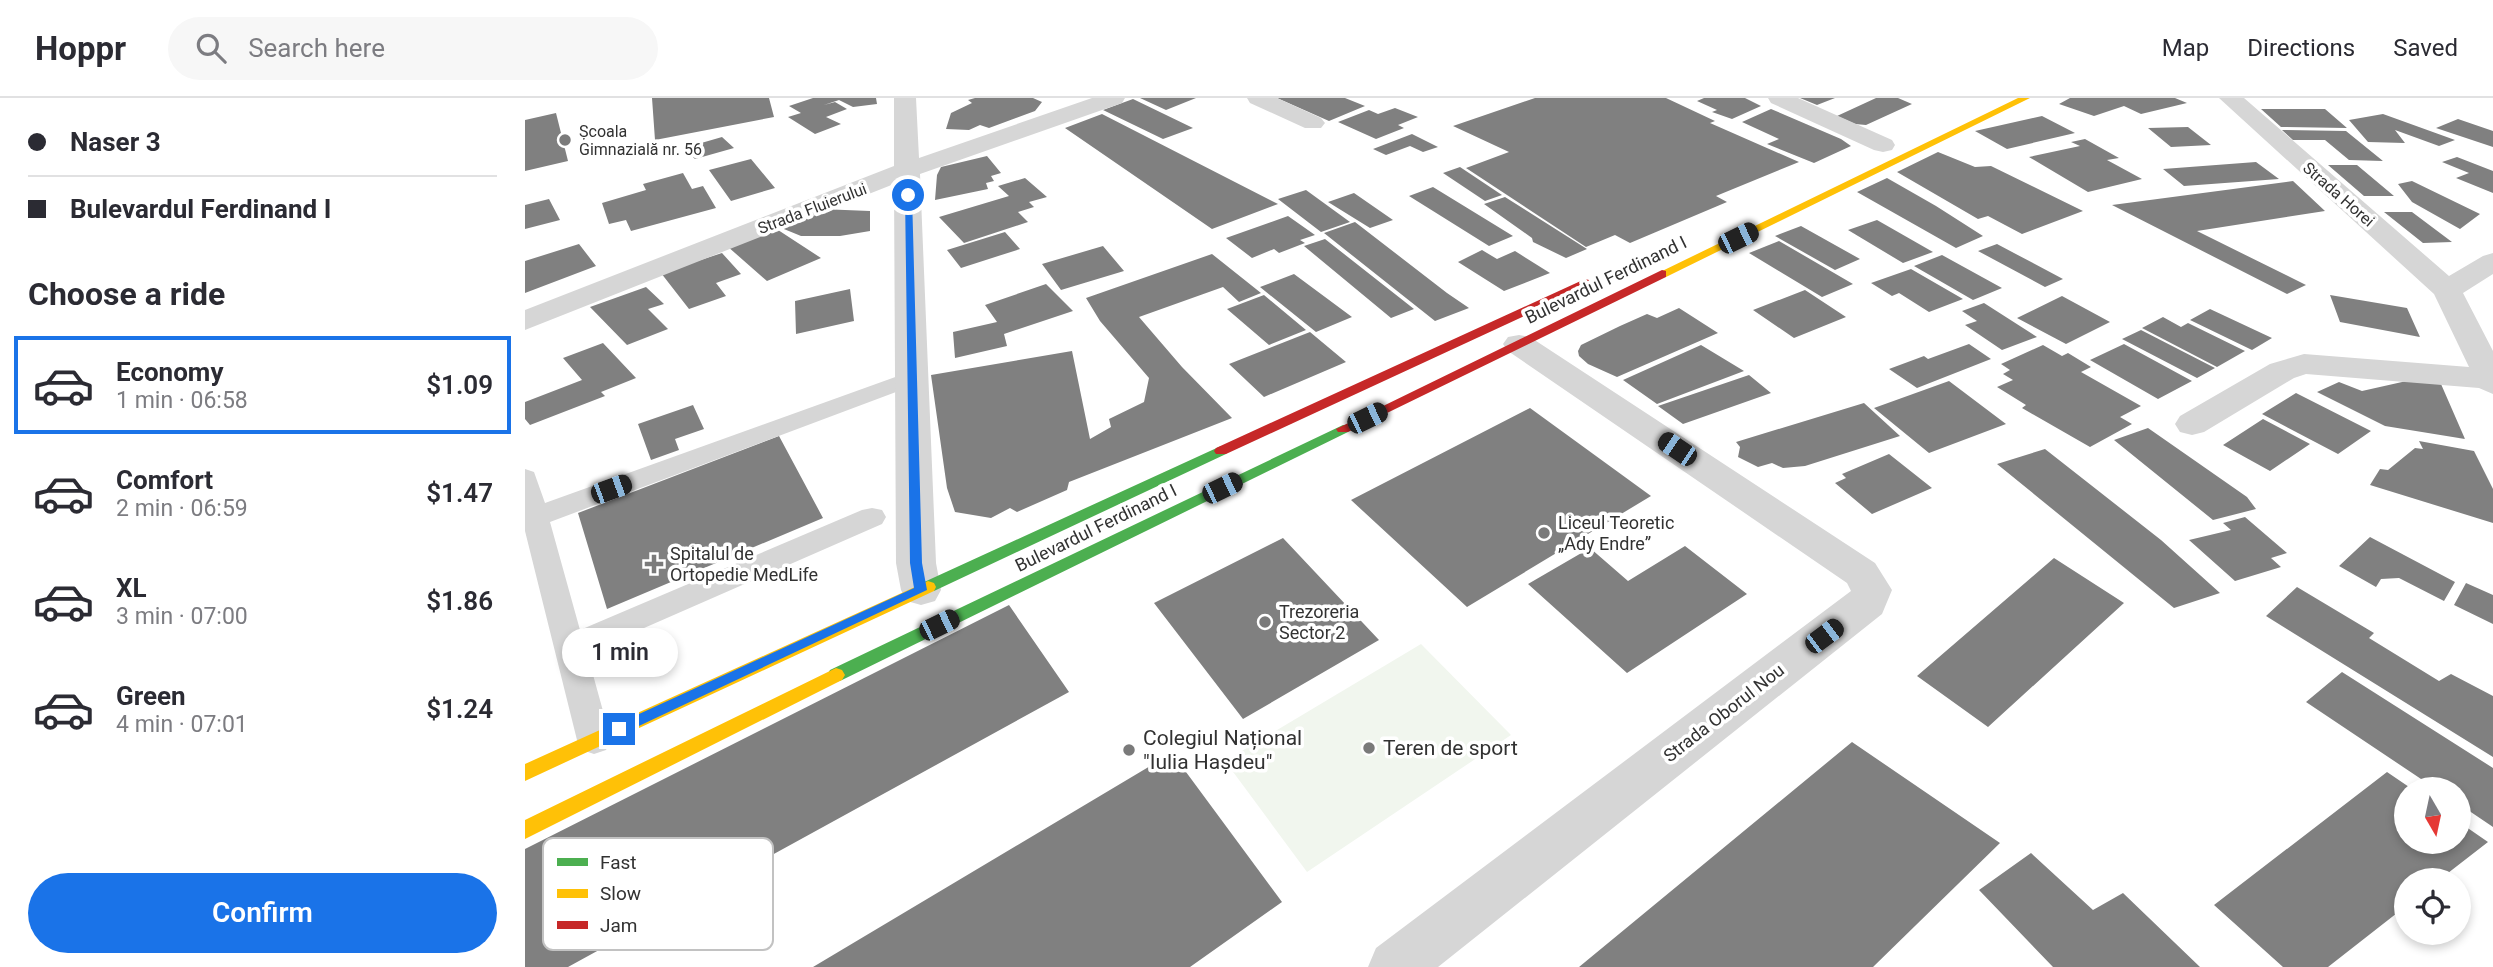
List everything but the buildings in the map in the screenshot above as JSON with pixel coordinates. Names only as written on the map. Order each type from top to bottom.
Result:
[{"type":"main road","name":"Bulevardul Ferdinand I","points":[[525,830],[2025,98]]},
{"type":"main road","points":[[1858,157],[1889,142]]},
{"type":"main road","name":"Bulevardul Ferdinand I","points":[[525,773],[1605,274]]},
{"type":"main road","points":[[1453,345],[1480,363]]},
{"type":"street","points":[[905,98],[916,563],[921,590]]},
{"type":"street","points":[[1258,98],[1313,123]]},
{"type":"street","points":[[1779,98],[1889,142]]},
{"type":"street","name":"Strada Horei","points":[[2230,98],[2447,290]]},
{"type":"street","name":"Strada Fluierului","points":[[525,321],[907,170],[1102,99]]},
{"type":"street","points":[[2492,382],[2447,290],[2493,261]]},
{"type":"street","name":"Strada Oborul Nou","points":[[1395,967],[1867,603],[1872,590],[1861,573],[1519,344]]},
{"type":"street","points":[[2192,425],[2282,371],[2304,364],[2492,382]]},
{"type":"lane","points":[[535,517],[912,378]]},
{"type":"lane","points":[[525,478],[594,740]]},
{"type":"lane","points":[[570,647],[872,517]]},
{"type":"shaded area","name":"Teren de sport","points":[[1421,644],[1511,735],[1307,872],[1225,761]]},
{"type":"traffic: fast","points":[[836,675],[1343,429]]},
{"type":"traffic: fast","points":[[928,587],[1221,451]]},
{"type":"traffic: slow","points":[[1662,274],[2025,98]]},
{"type":"traffic: slow","points":[[525,773],[928,587]]},
{"type":"traffic: slow","points":[[525,830],[836,675]]},
{"type":"traffic: jam","points":[[1343,429],[1662,274]]},
{"type":"traffic: jam","points":[[1221,451],[1585,283]]},
{"type":"place","name":"Școala Gimnazială nr. 56","points":[[565,140]]},
{"type":"place","name":"Liceul Teoretic „Ady Endre”","points":[[1544,533]]},
{"type":"place","name":"Spitalul de Ortopedie MedLife","points":[[654,564]]},
{"type":"place","name":"Trezoreria Sector 2","points":[[1265,622]]},
{"type":"place","name":"Teren de sport","points":[[1369,748]]},
{"type":"place","name":"Colegiul Național \"Iulia Hașdeu\"","points":[[1129,750]]},
{"type":"route","points":[[619,729],[921,590],[916,563],[908,195]]}]
